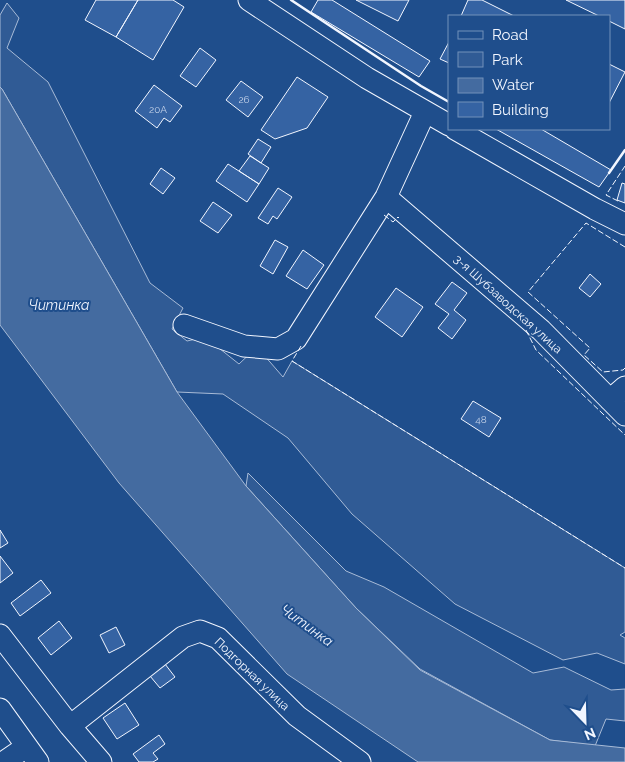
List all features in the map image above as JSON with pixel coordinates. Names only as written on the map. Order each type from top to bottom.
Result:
[{"type":"street","points":[[250,0],[366,78],[448,124]]},
{"type":"street","points":[[184,325],[244,346],[278,349],[296,339],[386,197],[425,112]]},
{"type":"street","points":[[457,130],[625,224]]},
{"type":"street","name":"3-я Шубзаводская улица","points":[[386,197],[620,401]]},
{"type":"street","name":"Подгорная улица","points":[[70,726],[183,637],[200,631],[218,638],[296,716],[360,762]]},
{"type":"street","points":[[0,636],[70,726],[101,762]]},
{"type":"street","points":[[0,710],[32,755],[4,762]]},
{"type":"green space","points":[[7,3],[19,18],[7,48],[48,82],[150,283],[183,308],[172,329],[187,341],[205,337],[239,364],[257,347],[283,377],[292,361],[625,568],[625,632],[620,635],[625,638],[625,664],[597,653],[563,660],[455,604],[352,514],[288,438],[223,394],[177,392],[0,87],[0,15]]},
{"type":"green space","points":[[248,473],[346,571],[384,587],[533,673],[564,667],[611,690],[625,689],[625,721],[606,719],[595,746],[550,740],[420,669],[356,608],[246,486]]},
{"type":"water","name":"Читинка","points":[[0,87],[177,392],[246,486],[356,608],[420,670],[550,740],[625,748],[625,762],[418,762],[287,674],[119,483],[0,325]]},
{"type":"building","points":[[96,0],[138,0],[116,37],[85,20]]},
{"type":"building","points":[[138,0],[173,0],[184,7],[153,60],[116,37]]},
{"type":"building","points":[[318,0],[332,0],[430,61],[419,77],[311,12]]},
{"type":"building","points":[[356,0],[409,0],[398,21]]},
{"type":"building","points":[[468,0],[482,0],[512,15],[461,15]]},
{"type":"building","points":[[566,0],[625,0],[625,29],[610,22],[610,15],[597,15]]},
{"type":"building","points":[[448,44],[448,63],[440,59]]},
{"type":"building","points":[[200,48],[216,60],[196,87],[180,76]]},
{"type":"building","points":[[610,64],[625,72],[610,101]]},
{"type":"building","points":[[297,77],[328,97],[307,128],[275,139],[261,130]]},
{"type":"building","points":[[241,81],[263,97],[248,117],[226,100]]},
{"type":"building","points":[[154,85],[182,106],[170,122],[164,118],[157,128],[135,111]]},
{"type":"building","points":[[498,130],[543,130],[611,170],[599,187]]},
{"type":"building","points":[[258,139],[271,147],[261,163],[248,154]]},
{"type":"building","points":[[250,156],[269,168],[259,184],[239,171]]},
{"type":"building","points":[[228,164],[259,184],[247,202],[216,181]]},
{"type":"building","points":[[161,168],[175,178],[163,194],[150,184]]},
{"type":"building","points":[[622,183],[625,184],[625,203],[617,200]]},
{"type":"building","points":[[278,188],[292,197],[277,219],[273,216],[268,224],[258,218]]},
{"type":"building","points":[[213,202],[232,215],[218,233],[200,221]]},
{"type":"building","points":[[275,240],[288,247],[273,274],[260,266]]},
{"type":"building","points":[[303,250],[324,265],[307,289],[286,276]]},
{"type":"building","points":[[590,274],[601,284],[590,297],[579,288]]},
{"type":"building","points":[[452,282],[467,293],[454,310],[466,320],[452,339],[438,328],[449,314],[435,304]]},
{"type":"building","points":[[396,288],[423,307],[402,337],[375,317]]},
{"type":"building","points":[[473,401],[501,418],[489,437],[461,419]]},
{"type":"building","points":[[0,530],[8,543],[0,548]]},
{"type":"building","points":[[0,556],[13,573],[0,583]]},
{"type":"building","points":[[41,580],[51,593],[20,616],[11,603]]},
{"type":"building","points":[[59,621],[72,638],[51,655],[38,638]]},
{"type":"building","points":[[116,627],[125,645],[109,653],[100,635]]},
{"type":"building","points":[[165,664],[175,677],[160,688],[150,676]]},
{"type":"building","points":[[125,703],[139,725],[117,739],[103,718]]},
{"type":"building","points":[[159,735],[165,744],[153,753],[158,759],[153,762],[139,762],[133,754]]},
{"type":"fence","points":[[618,201],[606,195],[625,166]]},
{"type":"fence","points":[[384,215],[393,222],[399,218]]},
{"type":"fence","points":[[625,247],[586,223],[528,292],[590,348],[584,355],[603,372],[623,370],[625,368]]},
{"type":"fence","points":[[526,330],[536,350],[625,435]]},
{"type":"fence","points":[[301,346],[292,361],[625,568]]},
{"type":"wall","points":[[291,0],[421,86],[448,101]]},
{"type":"wall","points":[[609,173],[625,150]]}]
